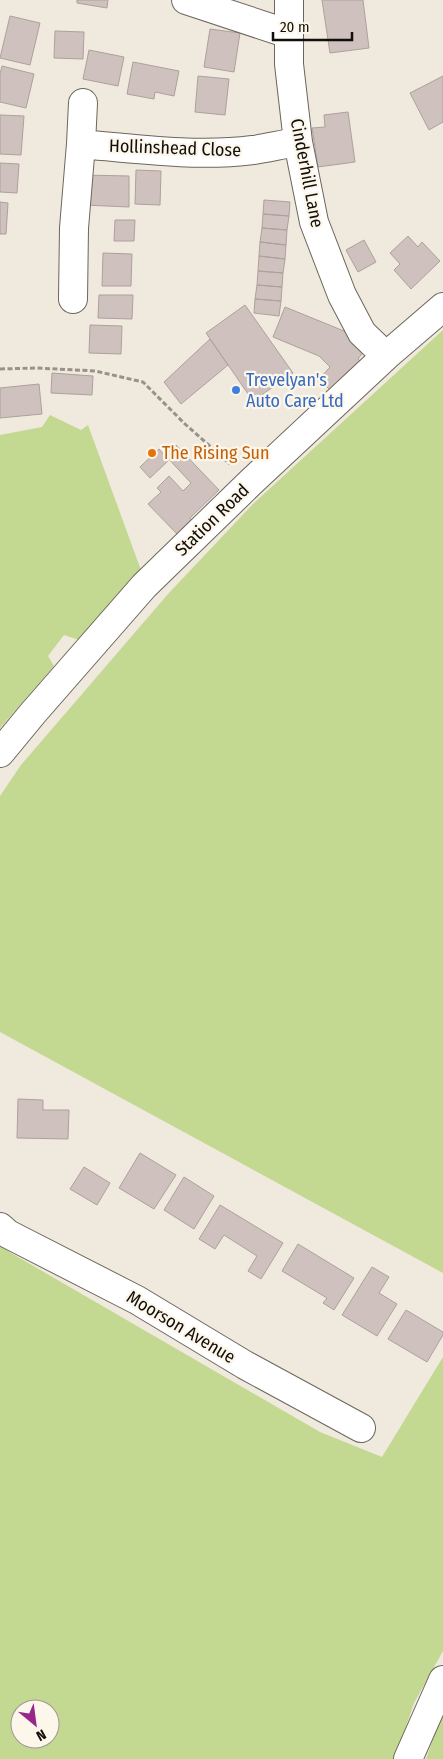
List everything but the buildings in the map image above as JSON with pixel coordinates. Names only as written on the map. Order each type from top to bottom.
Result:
[{"type":"street","points":[[186,0],[289,34]]},
{"type":"street","name":"Cinderhill Lane","points":[[289,0],[289,64],[298,142],[314,222],[342,295],[362,332],[386,356]]},
{"type":"street","points":[[73,299],[74,228],[83,103]]},
{"type":"street","name":"Hollinshead Close","points":[[81,144],[163,151],[219,152],[253,150],[298,142]]},
{"type":"street","name":"Station Road","points":[[0,753],[144,586],[251,482],[386,356],[443,307]]},
{"type":"street","name":"Moorson Avenue","points":[[0,1227],[8,1234],[138,1300],[245,1365],[362,1428]]},
{"type":"street","points":[[408,1759],[443,1680]]},
{"type":"path","points":[[0,369],[36,368],[95,371],[144,382],[185,424],[251,482]]},
{"type":"green space","points":[[443,330],[443,1273],[0,1032],[0,796],[21,765],[168,594],[253,504]]},
{"type":"green space","points":[[50,415],[81,430],[88,425],[142,573],[79,640],[64,635],[48,656],[54,666],[0,728],[0,435],[42,427]]},
{"type":"green space","points":[[0,1245],[320,1432],[382,1457],[443,1357],[443,1651],[414,1703],[395,1759],[0,1759]]},
{"type":"green space","points":[[443,1714],[443,1759],[426,1759],[440,1719]]},
{"type":"place","name":"Trevelyan's Auto Care Ltd","points":[[236,390]]},
{"type":"place","name":"The Rising Sun","points":[[152,453]]}]
